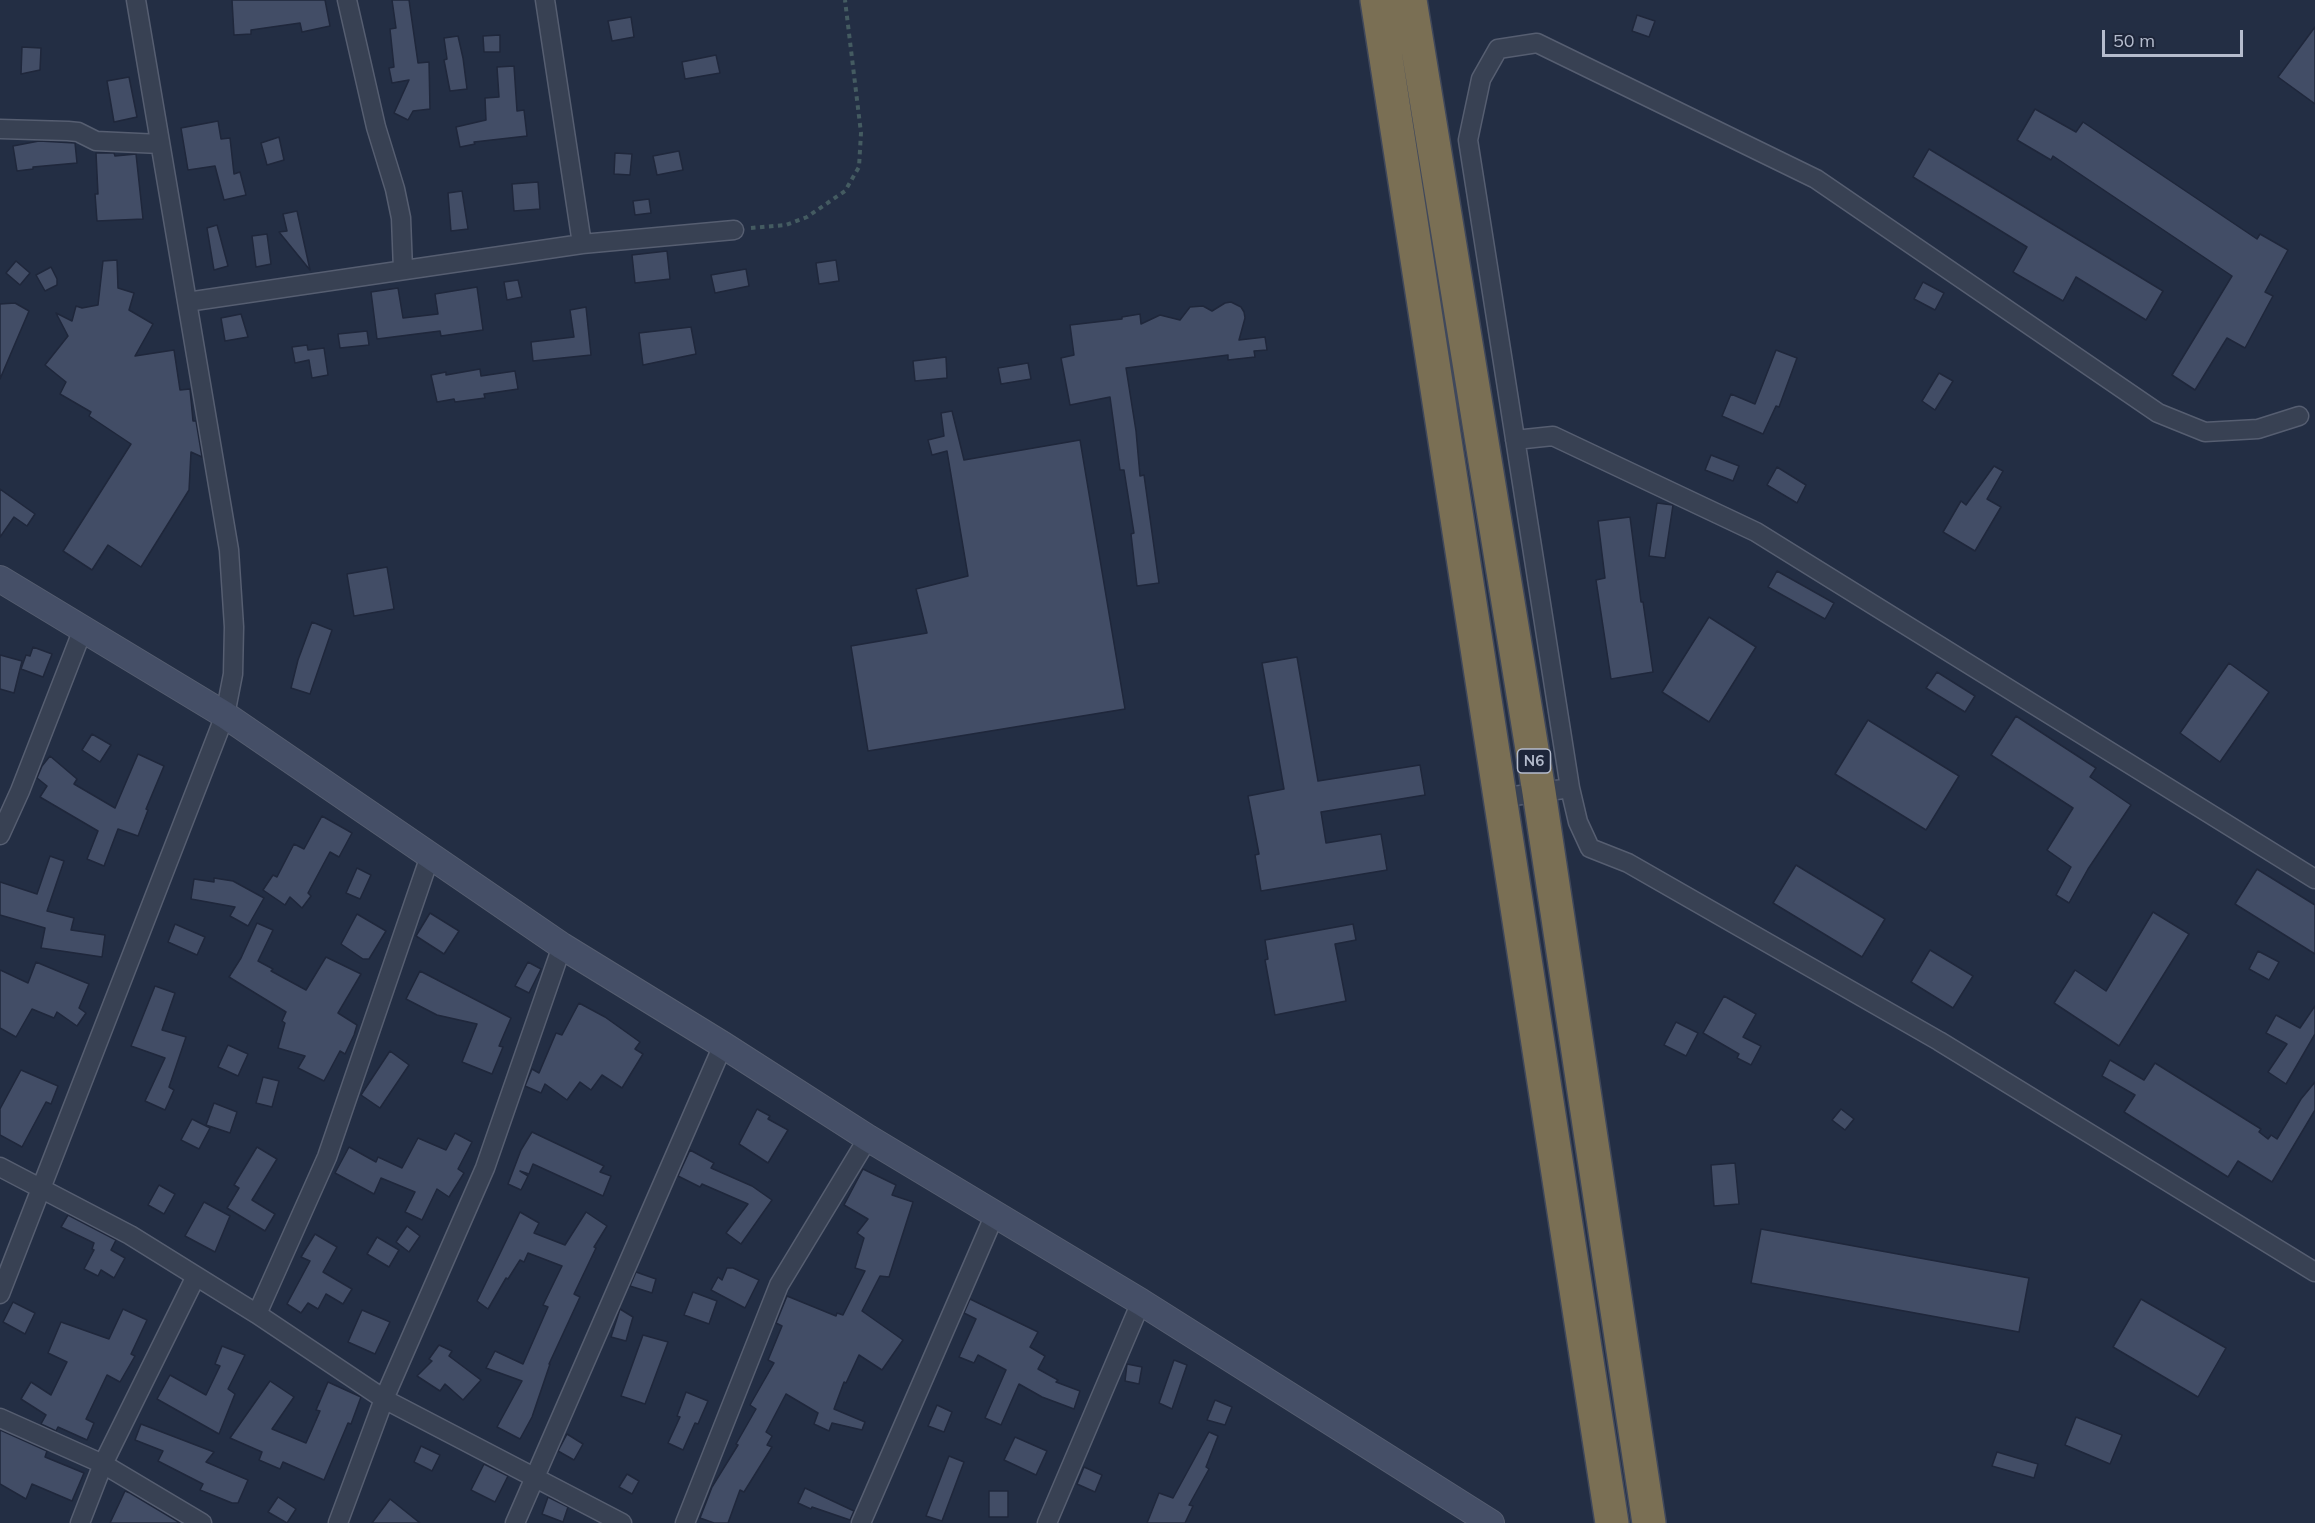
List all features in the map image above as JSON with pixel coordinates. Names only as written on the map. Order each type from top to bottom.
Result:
[{"type":"highway","name":"N6","points":[[1377,0],[1612,1523]]},
{"type":"highway","name":"N6","points":[[1410,0],[1555,790],[1649,1523]]},
{"type":"street","points":[[0,1294],[225,715],[233,674],[234,627],[229,550],[136,0]]},
{"type":"street","points":[[347,0],[376,127],[395,189],[401,218],[403,270]]},
{"type":"street","points":[[545,0],[582,244]]},
{"type":"street","points":[[2299,416],[2258,429],[2205,432],[2158,413],[1816,179],[1537,43],[1498,49],[1481,79],[1468,140],[1515,440],[1555,790],[1578,822],[1590,848],[1628,863],[1939,1041],[2315,1272]]},
{"type":"street","points":[[0,129],[69,131],[78,132],[96,141],[160,144]]},
{"type":"street","points":[[187,302],[582,244],[734,230]]},
{"type":"street","points":[[1515,440],[1553,436],[1756,532],[2315,879]]},
{"type":"street","points":[[0,579],[225,715],[562,946],[868,1138],[1141,1302],[1491,1523]]},
{"type":"street","points":[[0,835],[20,791],[83,629]]},
{"type":"street","points":[[1500,798],[1555,790]]},
{"type":"street","points":[[257,1314],[327,1158],[430,856]]},
{"type":"street","points":[[338,1523],[384,1399],[485,1168],[562,946]]},
{"type":"street","points":[[514,1523],[723,1045]]},
{"type":"street","points":[[685,1523],[779,1286],[868,1138]]},
{"type":"street","points":[[0,1167],[130,1235],[257,1314],[384,1399],[622,1523]]},
{"type":"street","points":[[861,1523],[996,1214]]},
{"type":"street","points":[[80,1523],[103,1464],[196,1276]]},
{"type":"street","points":[[1047,1523],[1141,1302]]},
{"type":"street","points":[[0,1418],[103,1464],[202,1523]]},
{"type":"path","points":[[734,230],[786,225],[807,217],[845,191],[859,167],[861,133],[845,0]]},
{"type":"building","points":[[232,0],[325,0],[330,26],[302,32],[300,23],[251,30],[251,34],[234,35]]},
{"type":"building","points":[[392,0],[409,0],[418,63],[429,62],[430,109],[413,111],[408,120],[394,113],[409,80],[392,83],[389,68],[394,67],[390,29],[396,28]]},
{"type":"building","points":[[1637,15],[1655,21],[1649,37],[1632,31]]},
{"type":"building","points":[[631,17],[634,37],[612,41],[608,21]]},
{"type":"building","points":[[2315,27],[2315,104],[2278,77]]},
{"type":"building","points":[[500,35],[500,52],[484,52],[483,36]]},
{"type":"building","points":[[458,36],[467,89],[450,91],[444,60],[447,59],[444,38]]},
{"type":"building","points":[[22,47],[41,48],[40,70],[21,74]]},
{"type":"building","points":[[716,55],[720,73],[685,79],[682,62]]},
{"type":"building","points":[[514,66],[517,111],[524,110],[527,136],[474,142],[475,144],[460,147],[456,127],[486,120],[485,98],[499,97],[497,67]]},
{"type":"building","points":[[129,77],[137,117],[114,122],[107,81]]},
{"type":"building","points":[[2035,109],[2076,132],[2083,122],[2257,239],[2260,234],[2288,250],[2265,292],[2273,296],[2245,348],[2227,338],[2195,390],[2172,375],[2232,276],[2053,156],[2051,160],[2017,140]]},
{"type":"building","points":[[218,121],[221,139],[230,138],[234,174],[240,172],[246,195],[224,200],[215,166],[188,170],[181,128]]},
{"type":"building","points":[[279,137],[284,160],[267,165],[261,143]]},
{"type":"building","points":[[39,141],[75,143],[77,163],[33,167],[33,169],[17,171],[13,146]]},
{"type":"building","points":[[1929,149],[2163,291],[2146,320],[2076,277],[2063,301],[2013,272],[2027,247],[1913,177]]},
{"type":"building","points":[[679,151],[683,170],[657,175],[653,156]]},
{"type":"building","points":[[96,153],[114,153],[115,156],[136,154],[143,219],[97,221]]},
{"type":"building","points":[[615,153],[632,154],[630,175],[614,174]]},
{"type":"building","points":[[538,182],[540,209],[514,211],[512,184]]},
{"type":"building","points":[[462,191],[468,229],[451,231],[448,193]]},
{"type":"building","points":[[649,199],[651,213],[635,215],[633,201]]},
{"type":"building","points":[[297,211],[310,270],[279,232],[287,231],[283,214]]},
{"type":"building","points":[[217,225],[228,266],[214,270],[207,228]]},
{"type":"building","points":[[267,234],[271,264],[256,267],[252,236]]},
{"type":"building","points":[[667,251],[670,279],[635,283],[632,255]]},
{"type":"building","points":[[117,260],[118,288],[134,293],[129,310],[153,324],[135,356],[174,350],[180,390],[190,389],[193,421],[196,421],[202,457],[191,452],[189,490],[141,567],[108,545],[92,570],[63,551],[131,444],[89,416],[91,412],[60,394],[66,382],[45,365],[68,336],[56,313],[72,321],[76,306],[82,308],[98,305],[103,261]]},
{"type":"building","points":[[836,260],[839,281],[819,284],[816,263]]},
{"type":"building","points":[[16,261],[30,273],[20,285],[6,273]]},
{"type":"building","points":[[51,267],[57,279],[57,285],[45,291],[36,275]]},
{"type":"building","points":[[746,269],[749,286],[715,293],[711,275]]},
{"type":"building","points":[[518,280],[522,297],[507,300],[504,282]]},
{"type":"building","points":[[1923,282],[1944,293],[1935,310],[1914,299]]},
{"type":"building","points":[[477,287],[483,330],[441,336],[440,331],[377,339],[371,292],[398,288],[403,318],[438,314],[435,294]]},
{"type":"building","points":[[1231,302],[1241,307],[1244,312],[1245,318],[1239,340],[1265,337],[1267,350],[1254,351],[1255,357],[1228,360],[1228,355],[1126,368],[1136,431],[1140,476],[1144,475],[1159,583],[1137,586],[1131,534],[1134,533],[1124,470],[1120,470],[1110,397],[1070,405],[1061,358],[1074,355],[1070,325],[1122,319],[1122,317],[1140,314],[1141,324],[1160,315],[1180,320],[1190,307],[1203,306],[1212,311]]},
{"type":"building","points":[[15,303],[29,311],[0,379],[0,304]]},
{"type":"building","points":[[586,307],[591,355],[533,361],[531,342],[574,337],[570,310]]},
{"type":"building","points":[[241,314],[248,337],[225,341],[221,318]]},
{"type":"building","points":[[691,327],[696,354],[643,365],[639,333]]},
{"type":"building","points":[[367,331],[369,345],[340,348],[338,334]]},
{"type":"building","points":[[307,345],[308,350],[324,348],[328,375],[312,378],[309,360],[295,363],[292,347]]},
{"type":"building","points":[[1776,350],[1797,358],[1779,407],[1776,406],[1763,434],[1722,416],[1731,394],[1755,404]]},
{"type":"building","points":[[946,357],[947,378],[915,381],[913,361]]},
{"type":"building","points":[[1028,363],[1031,379],[1001,384],[998,368]]},
{"type":"building","points":[[480,369],[481,376],[515,371],[518,389],[484,394],[485,398],[437,402],[431,375],[446,372],[446,375]]},
{"type":"building","points":[[1939,373],[1953,381],[1935,410],[1922,401]]},
{"type":"building","points":[[952,411],[964,460],[1080,440],[1125,709],[868,751],[851,646],[927,633],[916,589],[968,576],[947,451],[932,455],[928,440],[944,436],[941,413]]},
{"type":"building","points":[[1711,455],[1739,466],[1733,481],[1705,470]]},
{"type":"building","points":[[1994,466],[2003,471],[1987,499],[2001,507],[1975,551],[1943,532],[1961,501],[1966,505]]},
{"type":"building","points":[[1777,467],[1806,485],[1797,503],[1767,485]]},
{"type":"building","points":[[0,489],[35,514],[27,526],[14,517],[0,537]]},
{"type":"building","points":[[1657,503],[1673,505],[1665,558],[1649,556]]},
{"type":"building","points":[[1630,517],[1653,672],[1611,679],[1596,580],[1605,578],[1598,521]]},
{"type":"building","points":[[387,567],[394,609],[354,616],[347,574]]},
{"type":"building","points":[[1777,571],[1834,603],[1825,619],[1768,587]]},
{"type":"building","points":[[1709,617],[1756,647],[1709,722],[1662,692]]},
{"type":"building","points":[[312,622],[332,630],[310,694],[291,688],[298,660]]},
{"type":"building","points":[[33,647],[52,654],[43,677],[21,669],[26,655],[30,656]]},
{"type":"building","points":[[0,655],[22,661],[14,693],[0,689]]},
{"type":"building","points":[[1297,657],[1318,781],[1420,765],[1425,795],[1321,812],[1326,843],[1381,834],[1387,870],[1261,891],[1255,855],[1259,854],[1248,796],[1284,789],[1262,663]]},
{"type":"building","points":[[2229,663],[2269,692],[2220,762],[2180,733]]},
{"type":"building","points":[[1937,672],[1975,696],[1965,712],[1926,688]]},
{"type":"building","points":[[2016,716],[2096,768],[2090,777],[2131,805],[2088,869],[2069,903],[2056,895],[2071,867],[2047,850],[2073,808],[1991,755]]},
{"type":"building","points":[[1868,720],[1959,776],[1926,830],[1835,774]]},
{"type":"building","points":[[92,734],[111,745],[100,762],[82,750]]},
{"type":"building","points":[[138,754],[164,766],[146,809],[148,810],[138,836],[118,829],[104,866],[87,859],[98,831],[40,797],[47,786],[37,778],[42,766],[50,756],[77,779],[74,784],[115,808]]},
{"type":"building","points":[[322,816],[352,833],[339,857],[330,852],[308,893],[311,896],[302,908],[290,897],[285,905],[263,890],[273,875],[277,877],[294,844],[304,849]]},
{"type":"building","points":[[50,856],[64,861],[47,911],[74,918],[71,930],[105,935],[102,957],[41,948],[45,928],[0,915],[0,882],[37,894]]},
{"type":"building","points":[[1796,865],[1885,919],[1862,957],[1773,903]]},
{"type":"building","points":[[357,868],[371,875],[360,899],[346,893]]},
{"type":"building","points":[[2257,869],[2315,905],[2315,954],[2235,904]]},
{"type":"building","points":[[214,878],[233,881],[264,898],[248,926],[230,916],[235,907],[191,899],[194,879],[214,882]]},
{"type":"building","points":[[2153,912],[2189,934],[2119,1046],[2054,1003],[2075,970],[2106,991]]},
{"type":"building","points":[[430,913],[459,931],[444,954],[416,936]]},
{"type":"building","points":[[357,914],[386,931],[369,959],[363,959],[341,944]]},
{"type":"building","points":[[257,923],[273,930],[258,961],[273,969],[271,971],[306,990],[326,957],[361,974],[338,1013],[357,1025],[354,1035],[345,1054],[340,1051],[324,1081],[298,1068],[305,1056],[278,1048],[285,1023],[282,1021],[286,1012],[229,977],[241,958]]},
{"type":"building","points":[[175,924],[205,937],[197,955],[168,942]]},
{"type":"building","points":[[1353,924],[1356,940],[1335,944],[1346,1001],[1275,1015],[1265,960],[1268,959],[1265,940]]},
{"type":"building","points":[[1930,950],[1973,976],[1953,1008],[1911,982]]},
{"type":"building","points":[[2258,951],[2279,962],[2269,980],[2249,969]]},
{"type":"building","points":[[36,962],[89,984],[79,1008],[86,1013],[77,1026],[57,1012],[54,1018],[32,1009],[16,1037],[0,1028],[0,970],[28,983]]},
{"type":"building","points":[[528,962],[541,969],[529,993],[515,986]]},
{"type":"building","points":[[420,971],[511,1018],[499,1046],[503,1047],[492,1074],[462,1062],[477,1024],[437,1015],[406,999]]},
{"type":"building","points":[[155,986],[175,993],[162,1030],[186,1037],[169,1087],[174,1090],[165,1110],[145,1101],[165,1058],[131,1046]]},
{"type":"building","points":[[1724,996],[1756,1014],[1743,1037],[1761,1046],[1751,1065],[1737,1058],[1739,1054],[1703,1033]]},
{"type":"building","points":[[579,1003],[605,1017],[640,1042],[635,1049],[643,1054],[622,1088],[602,1075],[591,1090],[580,1082],[567,1100],[545,1084],[541,1093],[525,1086],[532,1069],[539,1073],[556,1033],[562,1035]]},
{"type":"building","points":[[2315,1006],[2315,1034],[2286,1084],[2268,1072],[2287,1044],[2266,1033],[2276,1015],[2300,1028]]},
{"type":"building","points":[[1676,1022],[1698,1033],[1686,1056],[1664,1045]]},
{"type":"building","points":[[228,1045],[248,1054],[238,1076],[218,1067]]},
{"type":"building","points":[[390,1051],[409,1065],[380,1108],[361,1095]]},
{"type":"building","points":[[2110,1060],[2144,1080],[2155,1063],[2261,1129],[2259,1132],[2268,1139],[2271,1135],[2277,1139],[2301,1099],[2315,1082],[2315,1110],[2272,1182],[2238,1161],[2228,1177],[2124,1112],[2135,1095],[2102,1076]]},
{"type":"building","points":[[21,1070],[58,1086],[51,1104],[46,1102],[22,1147],[0,1135],[0,1109]]},
{"type":"building","points":[[263,1077],[279,1081],[272,1107],[256,1103]]},
{"type":"building","points":[[214,1103],[237,1112],[230,1133],[206,1125]]},
{"type":"building","points":[[757,1109],[770,1116],[768,1119],[788,1130],[768,1163],[739,1144]]},
{"type":"building","points":[[1841,1109],[1854,1119],[1845,1130],[1832,1120]]},
{"type":"building","points":[[192,1119],[210,1128],[199,1149],[181,1140]]},
{"type":"building","points":[[532,1132],[604,1166],[600,1172],[611,1176],[603,1196],[533,1164],[529,1174],[520,1171],[528,1176],[521,1190],[508,1184],[521,1150]]},
{"type":"building","points":[[455,1133],[472,1142],[458,1169],[464,1173],[449,1197],[437,1189],[422,1220],[405,1212],[415,1192],[381,1178],[374,1194],[335,1173],[349,1147],[376,1162],[378,1157],[402,1168],[418,1138],[446,1150]]},
{"type":"building","points":[[257,1147],[277,1159],[252,1200],[275,1214],[265,1231],[227,1208],[239,1188],[234,1185]]},
{"type":"building","points":[[690,1150],[714,1163],[711,1168],[752,1186],[772,1200],[741,1244],[726,1233],[748,1204],[702,1184],[700,1187],[678,1176]]},
{"type":"building","points":[[1735,1163],[1739,1204],[1714,1206],[1711,1165]]},
{"type":"building","points":[[863,1169],[896,1185],[892,1195],[913,1202],[889,1277],[880,1276],[862,1311],[903,1340],[882,1370],[859,1355],[846,1383],[844,1382],[834,1409],[865,1422],[862,1430],[832,1423],[829,1431],[814,1424],[818,1413],[786,1394],[766,1432],[772,1436],[767,1445],[772,1447],[744,1492],[740,1490],[728,1523],[714,1523],[700,1518],[712,1487],[738,1445],[736,1444],[756,1409],[750,1405],[774,1363],[768,1360],[782,1326],[776,1323],[787,1296],[836,1316],[837,1313],[843,1315],[865,1271],[855,1268],[864,1238],[857,1233],[868,1219],[844,1205]]},
{"type":"building","points":[[159,1185],[175,1194],[164,1214],[148,1205]]},
{"type":"building","points":[[204,1202],[230,1216],[215,1252],[185,1236]]},
{"type":"building","points":[[520,1212],[539,1223],[534,1233],[565,1245],[586,1212],[607,1226],[594,1247],[596,1248],[574,1294],[580,1297],[549,1364],[532,1417],[520,1439],[497,1427],[522,1381],[486,1368],[495,1351],[523,1364],[548,1307],[543,1305],[562,1266],[528,1253],[524,1262],[520,1260],[508,1279],[506,1278],[488,1309],[477,1301]]},
{"type":"building","points":[[68,1215],[116,1240],[111,1250],[125,1258],[114,1278],[101,1270],[98,1276],[84,1269],[94,1250],[92,1249],[94,1243],[61,1227]]},
{"type":"building","points":[[407,1226],[420,1236],[409,1252],[396,1242]]},
{"type":"building","points":[[1761,1229],[2029,1278],[2019,1332],[1751,1283]]},
{"type":"building","points":[[315,1234],[337,1247],[323,1272],[352,1289],[343,1304],[326,1294],[318,1309],[308,1303],[301,1313],[287,1304],[310,1261],[301,1257]]},
{"type":"building","points":[[377,1237],[399,1250],[389,1267],[367,1254]]},
{"type":"building","points":[[727,1268],[733,1268],[759,1280],[745,1308],[711,1290],[718,1277],[722,1280]]},
{"type":"building","points":[[636,1272],[656,1279],[652,1293],[630,1286]]},
{"type":"building","points":[[693,1292],[717,1301],[709,1324],[684,1315]]},
{"type":"building","points":[[970,1299],[1038,1332],[1030,1347],[1045,1356],[1038,1369],[1058,1380],[1056,1382],[1080,1391],[1074,1409],[1042,1397],[1019,1384],[1001,1425],[985,1418],[1006,1370],[978,1355],[974,1363],[959,1357],[976,1319],[964,1313]]},
{"type":"building","points":[[2141,1299],[2226,1348],[2198,1397],[2113,1347]]},
{"type":"building","points":[[13,1302],[35,1313],[25,1334],[3,1322]]},
{"type":"building","points":[[123,1309],[147,1320],[131,1354],[135,1356],[120,1382],[107,1375],[86,1419],[94,1423],[87,1440],[58,1427],[56,1431],[41,1424],[46,1415],[21,1399],[31,1382],[51,1395],[67,1362],[48,1353],[61,1322],[109,1339]]},
{"type":"building","points":[[620,1309],[633,1317],[626,1341],[611,1337]]},
{"type":"building","points":[[362,1310],[390,1322],[375,1354],[348,1342]]},
{"type":"building","points":[[643,1335],[668,1342],[645,1404],[621,1396]]},
{"type":"building","points":[[439,1345],[452,1351],[449,1356],[481,1380],[463,1400],[445,1384],[440,1391],[417,1376],[432,1361],[429,1359]]},
{"type":"building","points":[[222,1346],[245,1355],[228,1389],[235,1394],[219,1434],[157,1399],[170,1375],[206,1395],[220,1366],[215,1364]]},
{"type":"building","points":[[1174,1360],[1187,1365],[1172,1409],[1159,1403]]},
{"type":"building","points":[[1127,1364],[1142,1367],[1139,1384],[1125,1381]]},
{"type":"building","points":[[270,1381],[294,1397],[272,1429],[306,1443],[320,1411],[316,1410],[328,1382],[361,1397],[351,1424],[348,1423],[324,1480],[283,1462],[280,1469],[259,1460],[262,1452],[230,1438]]},
{"type":"building","points":[[686,1392],[708,1401],[683,1450],[668,1443],[680,1417],[677,1416]]},
{"type":"building","points":[[1215,1400],[1232,1407],[1225,1425],[1207,1420]]},
{"type":"building","points":[[937,1405],[952,1412],[944,1432],[928,1426]]},
{"type":"building","points":[[2076,1417],[2122,1435],[2110,1464],[2065,1445]]},
{"type":"building","points":[[141,1424],[214,1452],[206,1462],[248,1480],[238,1503],[232,1503],[200,1490],[203,1484],[158,1461],[163,1451],[135,1440]]},
{"type":"building","points":[[0,1430],[47,1451],[45,1457],[84,1473],[72,1501],[32,1484],[26,1499],[0,1484]]},
{"type":"building","points":[[1209,1432],[1218,1436],[1206,1467],[1209,1469],[1189,1505],[1193,1506],[1185,1523],[1147,1523],[1159,1493],[1173,1498]]},
{"type":"building","points":[[567,1434],[583,1444],[574,1460],[558,1451]]},
{"type":"building","points":[[1015,1437],[1047,1451],[1036,1475],[1004,1460]]},
{"type":"building","points":[[421,1446],[440,1455],[432,1471],[414,1462]]},
{"type":"building","points":[[1997,1452],[2038,1464],[2034,1478],[1992,1466]]},
{"type":"building","points":[[949,1456],[964,1462],[942,1521],[926,1516]]},
{"type":"building","points":[[484,1464],[508,1476],[495,1502],[471,1490]]},
{"type":"building","points":[[1084,1467],[1102,1475],[1095,1492],[1077,1484]]},
{"type":"building","points":[[627,1474],[639,1481],[632,1494],[619,1487]]},
{"type":"building","points":[[805,1488],[854,1511],[850,1520],[798,1503]]},
{"type":"building","points":[[125,1491],[130,1493],[180,1523],[110,1523]]},
{"type":"building","points":[[989,1491],[1008,1491],[1008,1517],[989,1517]]},
{"type":"building","points":[[278,1497],[296,1509],[287,1523],[268,1512]]},
{"type":"building","points":[[548,1497],[568,1507],[563,1522],[542,1514]]},
{"type":"building","points":[[390,1499],[420,1523],[372,1523]]}]
